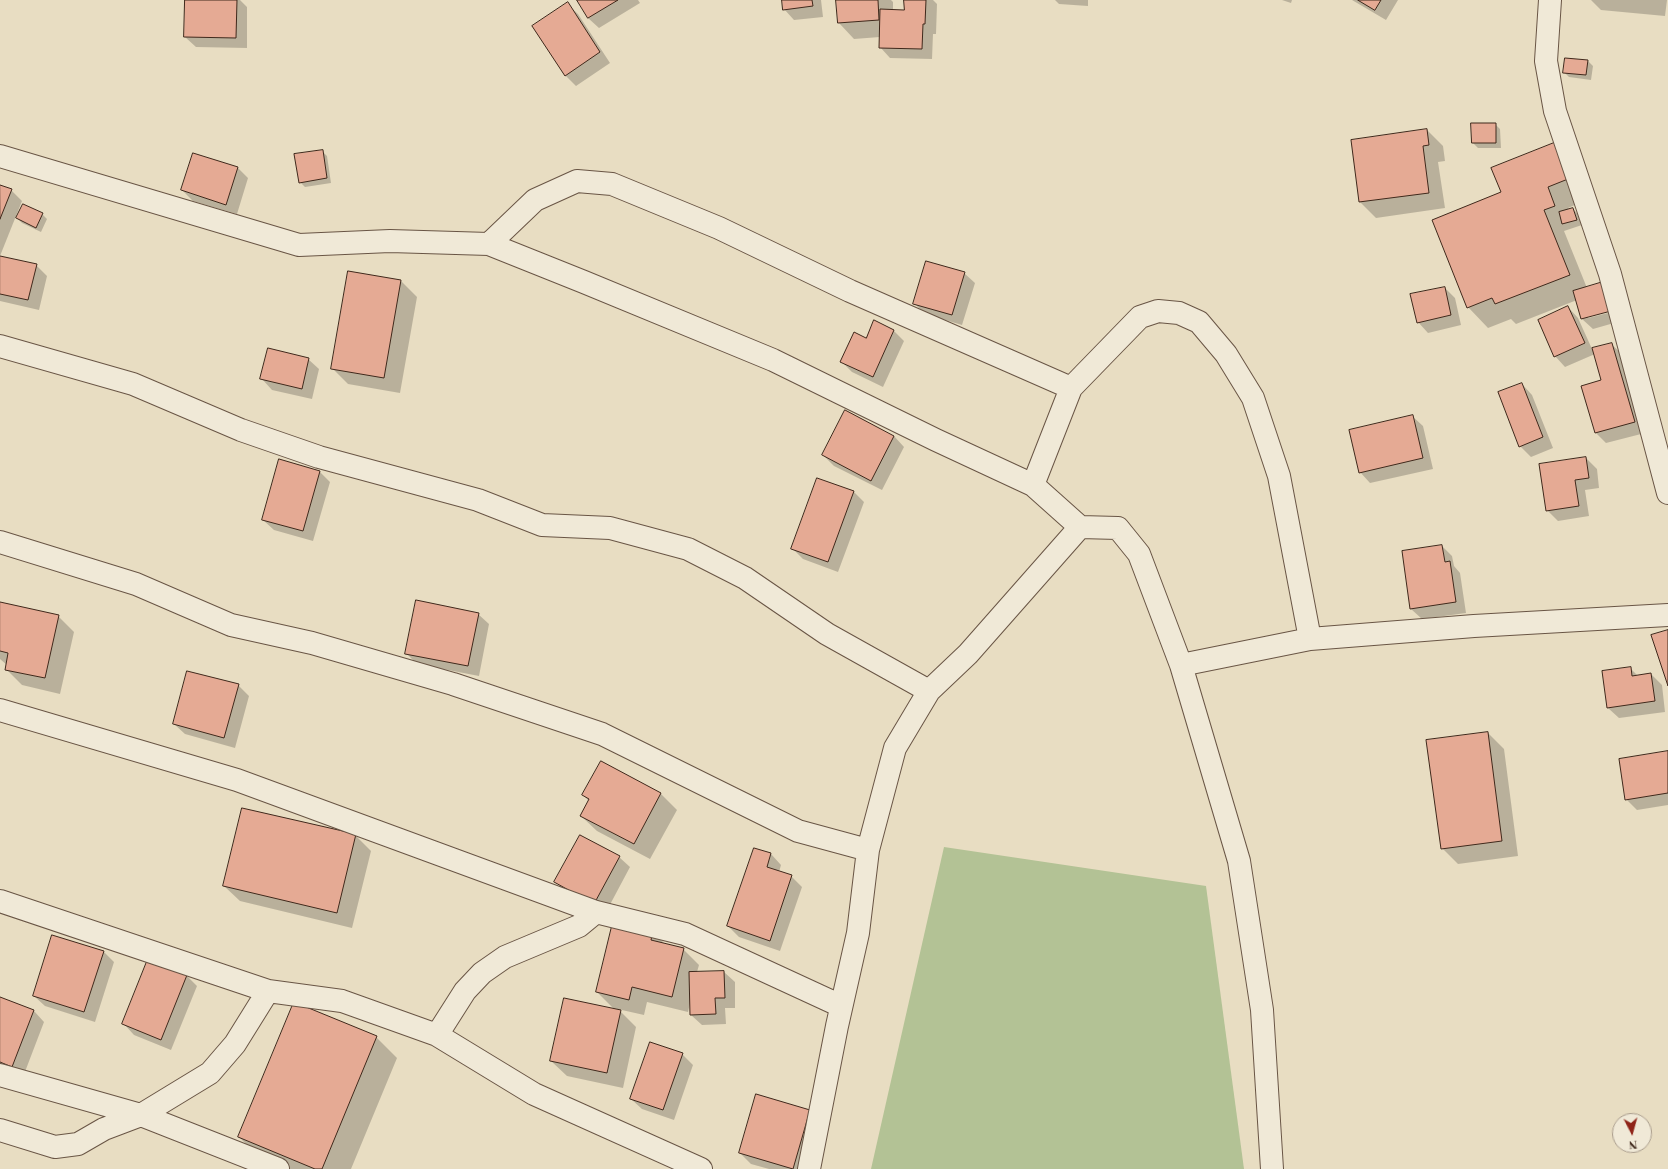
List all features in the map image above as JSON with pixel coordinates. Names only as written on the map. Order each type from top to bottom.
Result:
[{"type":"street","points":[[1550,0],[1546,61],[1555,111],[1610,274],[1662,449],[1668,493]]},
{"type":"street","points":[[0,156],[299,245],[390,241],[489,244],[773,360],[936,440],[1033,485],[1080,527],[1118,528],[1139,554],[1181,665],[1239,861],[1262,1010],[1272,1169]]},
{"type":"street","points":[[489,244],[534,200],[577,181],[612,184],[719,228],[850,291],[1071,388]]},
{"type":"street","points":[[1033,485],[1071,388],[1140,317],[1158,311],[1179,313],[1198,322],[1226,354],[1253,398],[1279,476],[1310,639]]},
{"type":"street","points":[[0,346],[133,384],[241,430],[319,457],[478,500],[542,525],[610,528],[688,549],[745,578],[827,634],[929,692]]},
{"type":"street","points":[[809,1169],[841,1006],[858,933],[868,850],[895,748],[929,692],[968,654],[1080,527]]},
{"type":"street","points":[[0,542],[136,584],[231,625],[312,643],[453,684],[602,734],[798,831],[868,850]]},
{"type":"street","points":[[1181,665],[1310,639],[1474,626],[1668,615]]},
{"type":"street","points":[[0,710],[237,780],[596,912],[685,934],[841,1006]]},
{"type":"street","points":[[0,901],[268,991],[342,1001],[437,1035],[534,1094],[701,1169]]},
{"type":"street","points":[[437,1035],[465,991],[482,973],[505,957],[579,926],[596,912]]},
{"type":"street","points":[[0,1130],[56,1148],[78,1144],[104,1129],[141,1115],[210,1073],[235,1044],[268,991]]},
{"type":"street","points":[[0,1075],[141,1115],[278,1169]]},
{"type":"green space","points":[[944,847],[1206,886],[1244,1169],[871,1169]]},
{"type":"building","points":[[185,0],[237,0],[236,38],[184,37]]},
{"type":"building","points":[[577,0],[618,0],[588,18]]},
{"type":"building","points":[[782,0],[812,0],[813,6],[783,10]]},
{"type":"building","points":[[836,0],[878,0],[879,20],[838,23]]},
{"type":"building","points":[[904,0],[926,0],[922,49],[879,48],[880,9],[904,10]]},
{"type":"building","points":[[1358,0],[1381,0],[1375,10]]},
{"type":"building","points":[[568,2],[600,52],[565,76],[532,26]]},
{"type":"building","points":[[1565,58],[1588,60],[1586,75],[1563,73]]},
{"type":"building","points":[[1471,123],[1496,123],[1496,143],[1472,143]]},
{"type":"building","points":[[1427,129],[1429,145],[1423,146],[1429,193],[1359,202],[1351,140]]},
{"type":"building","points":[[1559,141],[1573,177],[1548,187],[1555,206],[1544,210],[1570,275],[1495,304],[1492,298],[1467,308],[1432,220],[1501,192],[1491,168]]},
{"type":"building","points":[[323,150],[327,178],[299,183],[294,154]]},
{"type":"building","points":[[193,153],[238,167],[226,205],[181,190]]},
{"type":"building","points":[[0,185],[12,189],[0,219]]},
{"type":"building","points":[[23,204],[43,213],[36,228],[16,218]]},
{"type":"building","points":[[1573,208],[1577,220],[1562,224],[1559,212]]},
{"type":"building","points":[[0,256],[37,264],[28,300],[0,294]]},
{"type":"building","points":[[926,261],[965,272],[952,315],[913,304]]},
{"type":"building","points":[[348,271],[401,280],[384,378],[331,369]]},
{"type":"building","points":[[1603,282],[1611,311],[1581,319],[1573,291]]},
{"type":"building","points":[[1445,287],[1451,315],[1417,323],[1410,294]]},
{"type":"building","points":[[1568,306],[1585,343],[1554,357],[1538,320]]},
{"type":"building","points":[[874,320],[894,330],[873,377],[840,362],[854,332],[866,338]]},
{"type":"building","points":[[1612,343],[1635,422],[1595,433],[1581,386],[1601,380],[1592,348]]},
{"type":"building","points":[[268,348],[309,358],[302,389],[260,379]]},
{"type":"building","points":[[1522,383],[1543,437],[1519,447],[1498,392]]},
{"type":"building","points":[[845,410],[894,436],[871,481],[822,455]]},
{"type":"building","points":[[1413,415],[1423,458],[1359,473],[1349,430]]},
{"type":"building","points":[[1586,457],[1589,478],[1575,480],[1579,506],[1546,511],[1539,464]]},
{"type":"building","points":[[279,459],[320,471],[303,531],[262,520]]},
{"type":"building","points":[[817,478],[854,491],[828,562],[791,549]]},
{"type":"building","points":[[1442,545],[1445,562],[1450,561],[1456,602],[1410,609],[1402,551]]},
{"type":"building","points":[[416,600],[479,613],[468,666],[405,654]]},
{"type":"building","points":[[0,602],[59,615],[45,678],[5,670],[8,653],[0,651]]},
{"type":"building","points":[[1668,630],[1668,686],[1651,635]]},
{"type":"building","points":[[1631,667],[1632,676],[1651,673],[1655,701],[1607,708],[1602,671]]},
{"type":"building","points":[[187,671],[239,684],[224,738],[173,724]]},
{"type":"building","points":[[1488,732],[1502,841],[1441,849],[1426,740]]},
{"type":"building","points":[[1668,751],[1668,793],[1625,800],[1619,759]]},
{"type":"building","points":[[601,761],[661,793],[634,844],[580,816],[589,799],[582,795]]},
{"type":"building","points":[[242,808],[356,834],[337,913],[223,886]]},
{"type":"building","points":[[580,835],[620,856],[594,904],[554,882]]},
{"type":"building","points":[[754,848],[771,853],[767,867],[792,875],[770,941],[727,926]]},
{"type":"building","points":[[613,922],[653,931],[651,940],[684,948],[672,997],[632,987],[629,1000],[596,992]]},
{"type":"building","points":[[52,935],[104,951],[84,1012],[33,996]]},
{"type":"building","points":[[148,959],[187,975],[161,1040],[122,1024]]},
{"type":"building","points":[[724,971],[725,998],[715,998],[716,1014],[690,1015],[689,972]]},
{"type":"building","points":[[0,997],[34,1010],[12,1067],[0,1062]]},
{"type":"building","points":[[564,998],[621,1010],[607,1073],[550,1061]]},
{"type":"building","points":[[294,1002],[377,1036],[322,1169],[315,1169],[238,1137]]},
{"type":"building","points":[[650,1042],[683,1053],[663,1110],[630,1099]]},
{"type":"building","points":[[756,1094],[810,1110],[793,1169],[739,1153]]}]
